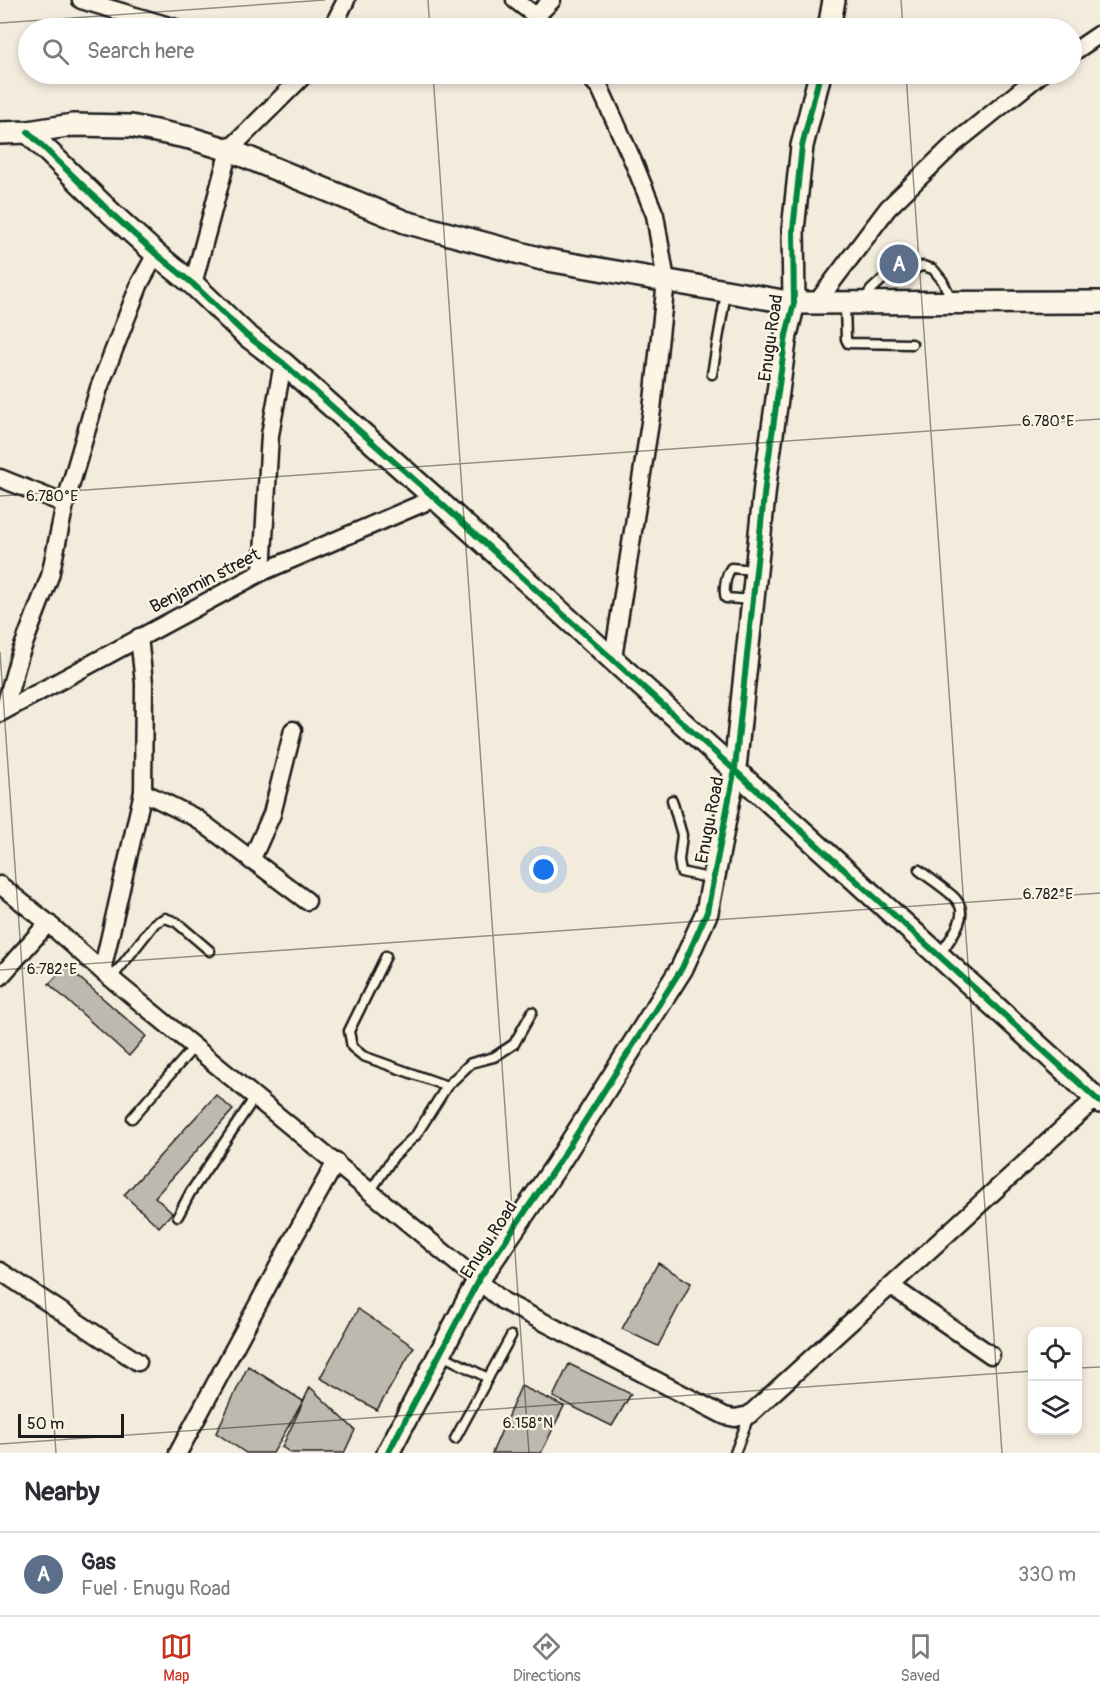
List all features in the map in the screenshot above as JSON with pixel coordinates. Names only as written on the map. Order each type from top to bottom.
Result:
[{"type":"street","points":[[81,0],[142,18]]},
{"type":"street","points":[[337,18],[346,0]]},
{"type":"street","points":[[515,0],[536,18]]},
{"type":"street","points":[[543,18],[552,0]]},
{"type":"street","points":[[831,18],[834,0]]},
{"type":"street","points":[[1082,46],[1100,34]]},
{"type":"street","points":[[193,284],[229,150],[295,84]]},
{"type":"street","points":[[596,84],[600,88],[633,161],[655,215],[666,281],[652,410],[612,658]]},
{"type":"street","name":"Enugu Road","points":[[388,1453],[479,1279],[557,1166],[682,968],[707,912],[735,768],[756,570],[786,335],[794,303],[794,230],[801,156],[818,84]]},
{"type":"street","points":[[817,302],[888,208],[954,144],[1029,84]]},
{"type":"street","points":[[0,133],[28,132],[73,125],[131,126],[190,138],[229,150],[405,222],[542,259],[794,303],[1100,302]]},
{"type":"street","points":[[0,885],[48,922],[106,975],[503,1301],[725,1416],[735,1418],[750,1415],[1098,1100],[435,498],[156,254],[28,132]]},
{"type":"street","points":[[2,711],[19,657],[50,576],[65,504],[99,388],[140,283],[156,254]]},
{"type":"street","points":[[262,572],[270,435],[283,363]]},
{"type":"street","points":[[0,478],[65,504]]},
{"type":"street","name":"Benjamin street","points":[[2,711],[262,572],[435,498]]},
{"type":"street","points":[[106,975],[143,792],[144,683],[139,637]]},
{"type":"street","points":[[252,861],[272,814],[293,730]]},
{"type":"street","points":[[143,792],[196,818],[307,901]]},
{"type":"street","points":[[0,977],[48,922]]},
{"type":"street","points":[[178,1453],[336,1162]]},
{"type":"street","points":[[0,1271],[138,1362]]},
{"type":"street","points":[[891,1286],[991,1355]]},
{"type":"lane","points":[[912,344],[848,343],[846,339],[853,304],[884,279],[923,266],[933,269],[954,303]]},
{"type":"lane","points":[[712,374],[726,292]]},
{"type":"lane","points":[[753,600],[726,598],[724,592],[731,568],[756,570]]},
{"type":"lane","points":[[672,801],[682,835],[678,860],[681,872],[714,879]]},
{"type":"lane","points":[[919,870],[959,901],[962,915],[958,930],[939,955]]},
{"type":"lane","points":[[106,975],[155,923],[165,918],[176,922],[210,951]]},
{"type":"lane","points":[[386,956],[349,1031],[352,1047],[363,1056],[447,1086]]},
{"type":"lane","points":[[370,1190],[394,1156],[416,1135],[447,1086],[471,1063],[494,1057],[514,1044],[532,1012]]},
{"type":"lane","points":[[132,1118],[194,1047]]},
{"type":"lane","points":[[178,1216],[190,1193],[255,1096]]},
{"type":"lane","points":[[455,1439],[511,1336]]},
{"type":"lane","points":[[440,1354],[488,1378]]},
{"type":"lane","points":[[735,1453],[750,1415]]},
{"type":"building","points":[[66,966],[146,1036],[129,1056],[49,984]]},
{"type":"building","points":[[216,1095],[233,1110],[155,1197],[172,1213],[159,1227],[124,1195]]},
{"type":"building","points":[[658,1263],[691,1283],[658,1346],[622,1329]]},
{"type":"building","points":[[358,1309],[414,1347],[377,1410],[320,1378]]},
{"type":"building","points":[[569,1364],[631,1394],[612,1426],[553,1397]]},
{"type":"building","points":[[248,1366],[303,1401],[273,1453],[246,1453],[216,1433]]},
{"type":"building","points":[[521,1386],[564,1406],[541,1453],[492,1453]]},
{"type":"building","points":[[310,1387],[355,1430],[344,1453],[291,1453],[282,1447]]},
{"type":"cycle path","points":[[388,1453],[479,1279],[557,1165],[682,968],[707,912],[735,768],[766,477],[786,335],[794,303],[793,230],[802,146],[818,84]]},
{"type":"cycle path","points":[[28,132],[156,254],[435,498],[1100,1102]]},
{"type":"place","name":"Gas","points":[[899,264]]}]
